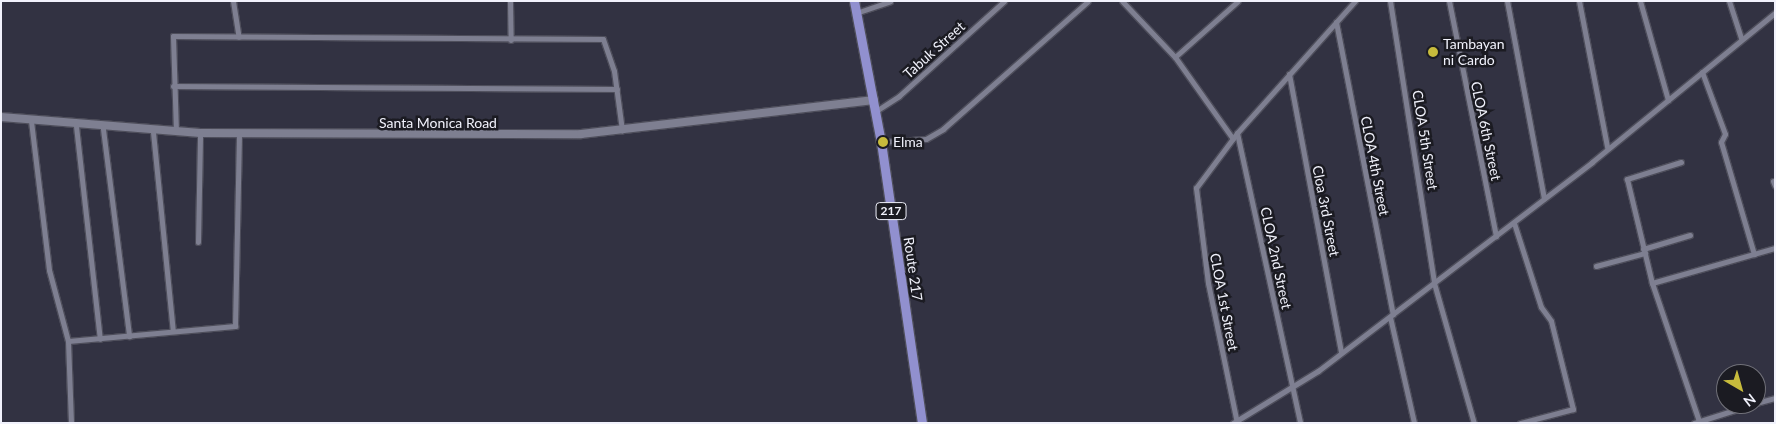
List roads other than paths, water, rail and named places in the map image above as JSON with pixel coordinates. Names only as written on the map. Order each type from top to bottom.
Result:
[{"type":"main road","name":"Route 217","points":[[854,1],[881,142],[922,423]]},
{"type":"street","points":[[233,1],[239,38]]},
{"type":"street","points":[[510,1],[511,40]]},
{"type":"street","points":[[856,13],[890,1]]},
{"type":"street","name":"Tabuk Street","points":[[876,111],[899,96],[1004,1]]},
{"type":"street","points":[[881,142],[926,139],[943,129],[1088,1]]},
{"type":"street","points":[[1122,1],[1175,57],[1233,138],[1355,1]]},
{"type":"street","points":[[1175,57],[1238,1]]},
{"type":"street","name":"CLOA 5th Street","points":[[1390,1],[1434,283],[1474,423]]},
{"type":"street","name":"CLOA 6th Street","points":[[1449,1],[1496,236]]},
{"type":"street","points":[[1507,1],[1544,199]]},
{"type":"street","points":[[1579,1],[1606,147]]},
{"type":"street","points":[[1640,1],[1668,100]]},
{"type":"street","points":[[1729,1],[1741,39]]},
{"type":"street","points":[[1235,422],[1292,387],[1391,316],[1514,223],[1606,147],[1668,100],[1775,13]]},
{"type":"street","name":"CLOA 4th Street","points":[[1336,22],[1391,316],[1414,423]]},
{"type":"street","points":[[176,132],[173,86],[173,36],[511,40],[603,39],[617,89],[622,130]]},
{"type":"street","points":[[1702,72],[1725,134],[1721,142],[1754,254]]},
{"type":"street","name":"Cloa 3rd Street","points":[[1289,74],[1341,352]]},
{"type":"street","points":[[173,86],[617,89]]},
{"type":"street","name":"Santa Monica Road","points":[[1,117],[103,129],[153,132],[432,136],[622,130],[874,100]]},
{"type":"street","points":[[31,121],[49,270],[68,341],[71,423]]},
{"type":"street","points":[[76,126],[100,339]]},
{"type":"street","points":[[103,129],[129,336]]},
{"type":"street","points":[[153,132],[173,332]]},
{"type":"street","points":[[198,242],[200,133]]},
{"type":"street","name":"CLOA 2nd Street","points":[[1237,133],[1300,423]]},
{"type":"street","points":[[68,341],[231,329],[237,321],[239,134]]},
{"type":"street","name":"CLOA 1st Street","points":[[1233,138],[1196,188],[1208,283],[1235,422]]},
{"type":"street","points":[[1681,162],[1627,179],[1652,283],[1696,422],[1722,414]]},
{"type":"street","points":[[1514,223],[1550,321],[1572,409],[1520,423]]},
{"type":"street","points":[[1596,266],[1690,235]]},
{"type":"street","points":[[1652,283],[1775,248]]},
{"type":"place","name":"Tambayan ni Cardo","points":[[1433,52]]},
{"type":"place","name":"Elma","points":[[883,142]]}]
